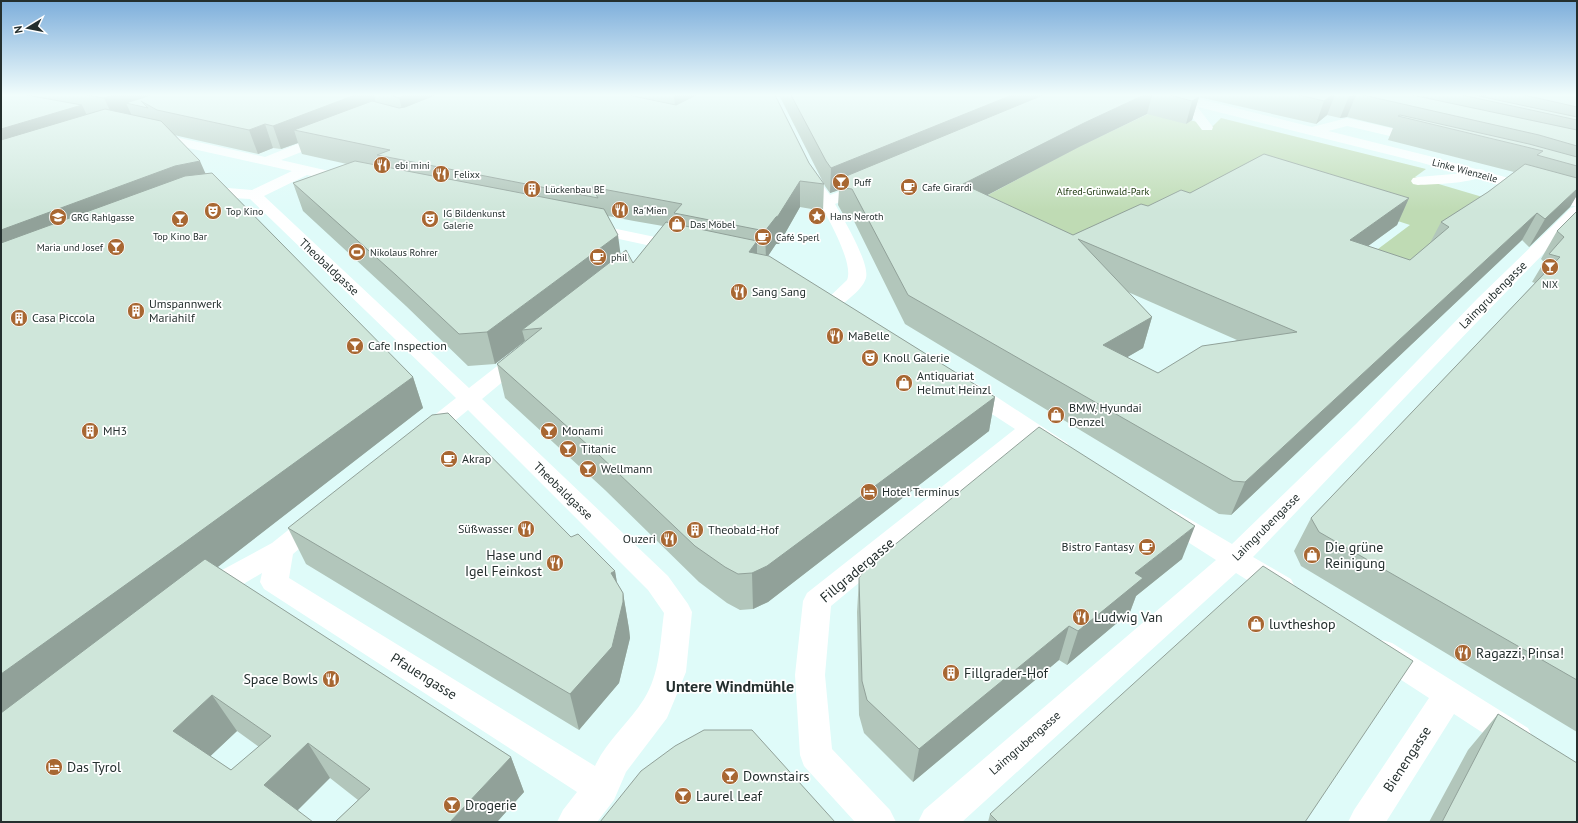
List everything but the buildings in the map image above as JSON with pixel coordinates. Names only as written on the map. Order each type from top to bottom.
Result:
[{"type":"street","points":[[142,133],[363,183]]},
{"type":"street","points":[[267,161],[337,133]]},
{"type":"street","name":"Linke Wienzeile","points":[[1323,133],[1479,173],[1577,202]]},
{"type":"street","points":[[1395,133],[1435,143]]},
{"type":"street","points":[[184,198],[216,192],[254,195],[306,170]]},
{"type":"street","points":[[1418,181],[1466,177],[1479,173]]},
{"type":"street","points":[[814,181],[827,202],[857,263],[858,276],[849,289],[823,296],[852,315]]},
{"type":"street","points":[[827,202],[877,181]]},
{"type":"street","name":"Theobaldgasse","points":[[254,195],[469,399],[658,583],[678,612],[670,672],[656,708],[614,762],[602,789],[575,822]]},
{"type":"street","name":"Laimgrubengasse","points":[[936,822],[1234,559],[1364,429],[1484,303],[1577,211]]},
{"type":"street","points":[[570,225],[692,250]]},
{"type":"street","points":[[646,256],[662,243]]},
{"type":"street","points":[[408,448],[538,343]]},
{"type":"street","points":[[951,378],[1074,458]]},
{"type":"street","name":"Fillgradergasse","points":[[878,822],[816,755],[810,675],[817,601],[1030,429]]},
{"type":"street","points":[[1147,504],[1302,600]]},
{"type":"street","points":[[187,607],[212,588],[281,550],[336,506]]},
{"type":"street","name":"Pfauengasse","points":[[281,550],[274,582],[602,789]]},
{"type":"street","points":[[1362,639],[1543,755]]},
{"type":"street","name":"Bienengasse","points":[[1366,822],[1449,695]]},
{"type":"green space","name":"Alfred-Grünwald-Park","points":[[1107,133],[1283,133],[1426,169],[1415,177],[1496,201],[1403,280],[1358,264],[1410,225],[1251,173],[1064,265],[960,210],[1074,149]]},
{"type":"place","name":"ebi mini","points":[[382,165]]},
{"type":"place","name":"Felixx","points":[[441,174]]},
{"type":"place","name":"Puff","points":[[841,182]]},
{"type":"place","name":"Cafe Girardi","points":[[909,187]]},
{"type":"place","name":"Lückenbau BE","points":[[532,189]]},
{"type":"place","name":"Ra'Mien","points":[[620,210]]},
{"type":"place","name":"Top Kino","points":[[213,211]]},
{"type":"place","name":"Hans Neroth","points":[[817,216]]},
{"type":"place","name":"GRG Rahlgasse","points":[[58,217]]},
{"type":"place","name":"Top Kino Bar","points":[[180,219]]},
{"type":"place","name":"IG Bildenkunst Galerie","points":[[430,219]]},
{"type":"place","name":"Das Möbel","points":[[677,224]]},
{"type":"place","name":"Café Sperl","points":[[763,237]]},
{"type":"place","name":"Maria und Josef","points":[[116,247]]},
{"type":"place","name":"Nikolaus Rohrer","points":[[357,252]]},
{"type":"place","name":"phil","points":[[598,257]]},
{"type":"place","name":"NIX","points":[[1550,267]]},
{"type":"place","name":"Sang Sang","points":[[739,292]]},
{"type":"place","name":"Umspannwerk Mariahilf","points":[[136,311]]},
{"type":"place","name":"Casa Piccola","points":[[19,318]]},
{"type":"place","name":"MaBelle","points":[[835,336]]},
{"type":"place","name":"Cafe Inspection","points":[[355,346]]},
{"type":"place","name":"Knoll Galerie","points":[[870,358]]},
{"type":"place","name":"Antiquariat Helmut Heinzl","points":[[904,383]]},
{"type":"place","name":"BMW, Hyundai Denzel","points":[[1056,415]]},
{"type":"place","name":"MH3","points":[[90,431]]},
{"type":"place","name":"Monami","points":[[549,431]]},
{"type":"place","name":"Titanic","points":[[568,449]]},
{"type":"place","name":"Akrap","points":[[449,459]]},
{"type":"place","name":"Wellmann","points":[[588,469]]},
{"type":"place","name":"Hotel Terminus","points":[[869,492]]},
{"type":"place","name":"Süßwasser","points":[[526,529]]},
{"type":"place","name":"Theobald-Hof","points":[[695,530]]},
{"type":"place","name":"Ouzeri","points":[[669,539]]},
{"type":"place","name":"Bistro Fantasy","points":[[1147,547]]},
{"type":"place","name":"Die grüne Reinigung","points":[[1312,555]]},
{"type":"place","name":"Hase und Igel Feinkost","points":[[555,563]]},
{"type":"place","name":"Ludwig Van","points":[[1081,617]]},
{"type":"place","name":"luvtheshop","points":[[1256,624]]},
{"type":"place","name":"Ragazzi, Pinsa!","points":[[1463,653]]},
{"type":"place","name":"Fillgrader-Hof","points":[[951,673]]},
{"type":"place","name":"Space Bowls","points":[[331,679]]},
{"type":"place","name":"Das Tyrol","points":[[54,767]]},
{"type":"place","name":"Downstairs","points":[[730,776]]},
{"type":"place","name":"Laurel Leaf","points":[[683,796]]},
{"type":"place","name":"Drogerie","points":[[452,805]]},
{"type":"district","name":"Untere Windmühle","points":[[730,686]]}]
